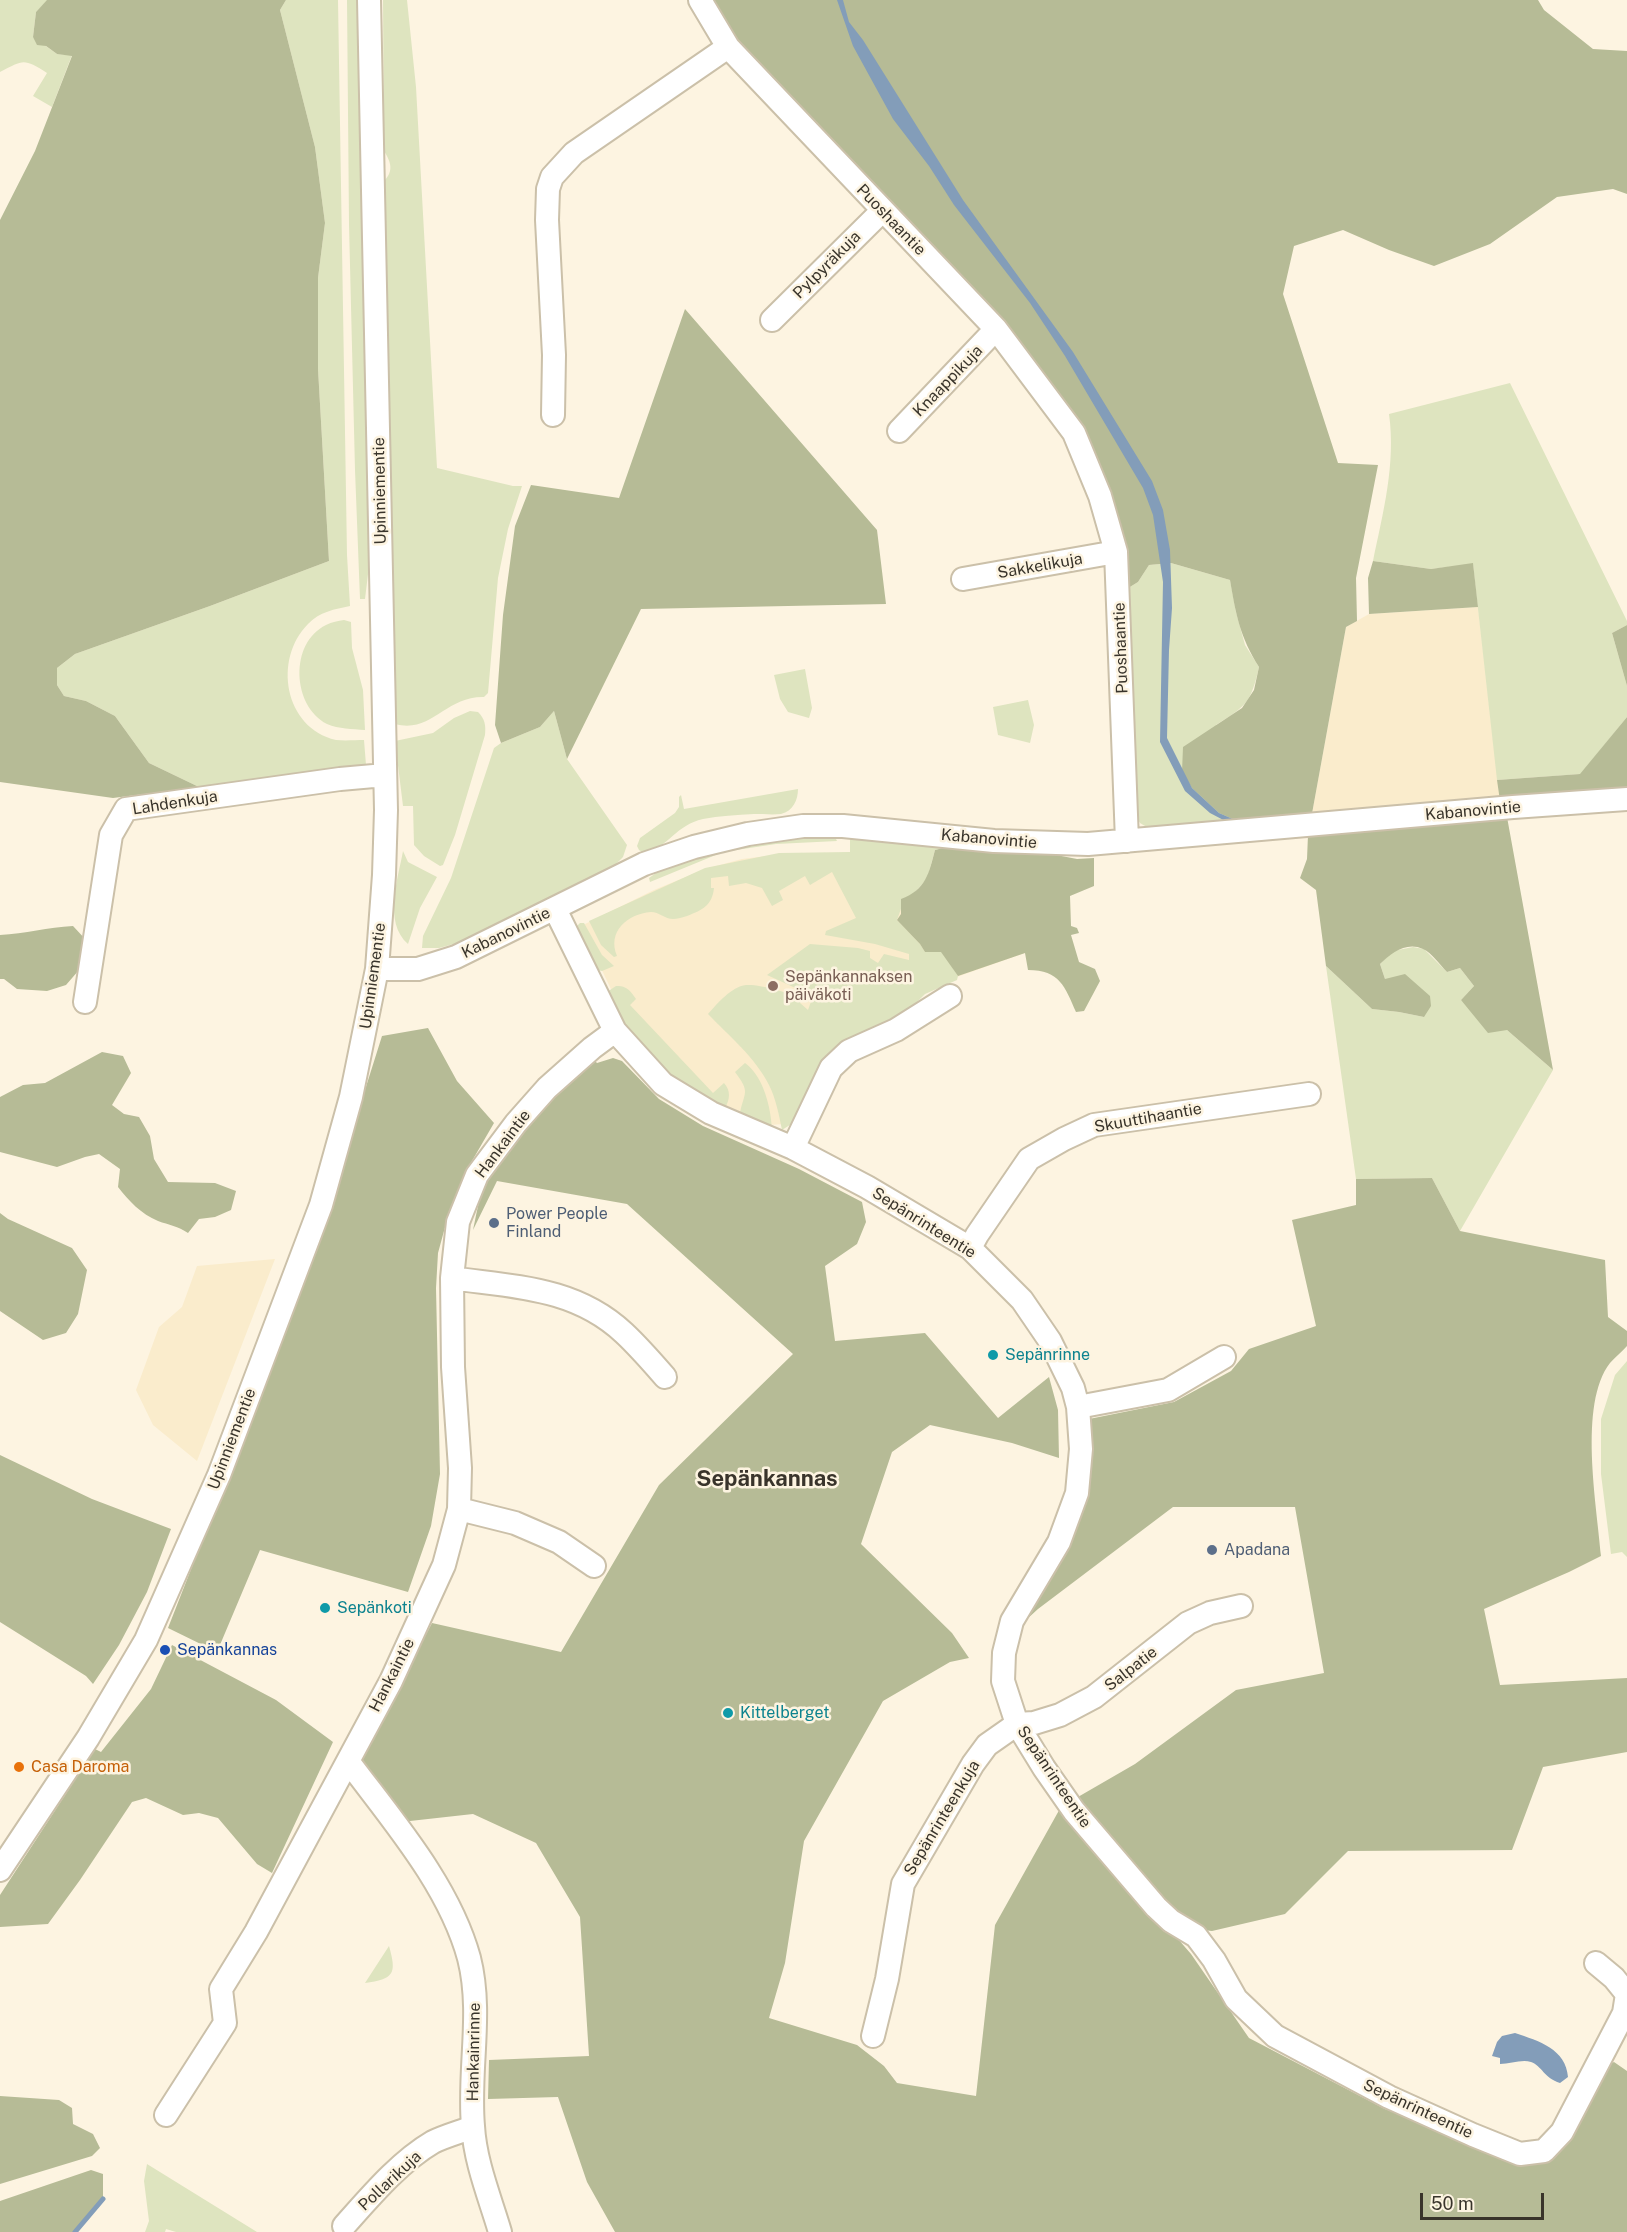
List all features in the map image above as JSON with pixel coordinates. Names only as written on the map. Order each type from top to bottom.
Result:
[{"type":"street","name":"Upinniementie","points":[[0,1870],[88,1738],[146,1640],[219,1475],[321,1205],[351,1097],[377,969],[384,875],[385,708],[369,0]]},
{"type":"street","name":"Puoshaantie","points":[[700,0],[728,47],[996,329],[1074,433],[1100,496],[1116,552],[1126,841]]},
{"type":"street","points":[[553,415],[554,355],[547,220],[548,189],[552,177],[574,153],[728,47]]},
{"type":"street","name":"Pylpyräkuja","points":[[772,320],[882,211]]},
{"type":"street","name":"Knaappikuja","points":[[898,431],[996,329]]},
{"type":"street","name":"Sakkelikuja","points":[[963,579],[1116,552]]},
{"type":"street","name":"Lahdenkuja","points":[[85,1002],[111,835],[126,809],[340,779],[385,767]]},
{"type":"street","name":"Kabanovintie","points":[[377,969],[429,967],[456,957],[644,864],[694,846],[748,834],[803,826],[878,828],[994,841],[1061,844],[1126,841],[1627,799]]},
{"type":"street","name":"Sepänrinteentie","points":[[555,909],[615,1031],[663,1084],[711,1113],[793,1148],[867,1187],[970,1248],[1022,1299],[1050,1341],[1072,1388],[1078,1407],[1081,1449],[1077,1493],[1059,1542],[1012,1621],[1004,1653],[1003,1681],[1017,1724],[1034,1754],[1074,1811],[1156,1907],[1171,1921],[1196,1936],[1214,1960],[1236,1999],[1275,2036],[1389,2097],[1520,2154],[1544,2151],[1562,2132],[1624,2013],[1627,1994],[1614,1978],[1596,1963]]},
{"type":"street","points":[[793,1148],[831,1068],[849,1051],[896,1030],[950,996]]},
{"type":"street","name":"Hankaintie","points":[[166,2115],[225,2023],[221,1989],[259,1927],[391,1681],[444,1565],[459,1509],[460,1468],[453,1367],[452,1278],[458,1222],[477,1175],[516,1123],[547,1088],[615,1031]]},
{"type":"street","name":"Skuuttihaantie","points":[[970,1248],[1029,1159],[1094,1125],[1309,1094]]},
{"type":"street","points":[[452,1278],[544,1290],[591,1309],[623,1332],[665,1377]]},
{"type":"street","points":[[1078,1407],[1168,1390],[1224,1357]]},
{"type":"street","points":[[459,1509],[515,1523],[559,1542],[594,1566]]},
{"type":"street","name":"Salpatie","points":[[1017,1724],[1034,1723],[1060,1715],[1094,1697],[1188,1623],[1210,1613],[1241,1606]]},
{"type":"street","name":"Sepänrinteenkuja","points":[[873,2036],[887,1979],[901,1894],[907,1875],[973,1764],[987,1745],[1017,1724]]},
{"type":"street","name":"Hankainrinne","points":[[348,1761],[419,1859],[449,1905],[469,1958],[476,2002],[473,2127],[477,2151],[500,2232]]},
{"type":"street","name":"Pollarikuja","points":[[345,2226],[371,2197],[407,2163],[434,2142],[473,2127]]},
{"type":"shaded area","points":[[1478,607],[1500,801],[1311,819],[1346,627],[1369,614]]},
{"type":"shaded area","name":"Sepänkannaksen päiväkoti","points":[[791,853],[1039,948],[954,978],[925,992],[784,1124],[769,1125],[714,1101],[628,1025],[581,926],[654,890],[705,869],[742,859]]},
{"type":"shaded area","points":[[275,1259],[197,1461],[153,1425],[136,1390],[159,1327],[182,1307],[197,1266]]},
{"type":"green space","points":[[0,0],[48,0],[36,12],[33,37],[57,54],[72,55],[52,107],[33,96],[47,73],[24,62],[0,72]]},
{"type":"green space","points":[[47,0],[286,0],[280,10],[315,147],[325,223],[318,278],[318,369],[329,561],[75,654],[57,668],[57,685],[64,696],[86,701],[115,716],[149,763],[199,787],[113,798],[0,782],[0,220],[35,151],[72,56],[57,54],[46,46],[37,45],[33,37],[36,12]]},
{"type":"green space","points":[[286,0],[338,0],[347,555],[350,606],[317,617],[308,624],[297,639],[290,655],[289,691],[295,707],[305,722],[318,733],[336,740],[364,740],[366,765],[199,787],[149,763],[115,716],[86,701],[64,696],[57,685],[57,668],[75,654],[329,561],[318,369],[318,278],[325,223],[315,147],[280,10]]},
{"type":"green space","points":[[347,0],[360,0],[372,541],[365,599],[360,599],[355,470],[349,224]]},
{"type":"green space","points":[[383,0],[407,0],[416,87],[437,468],[513,486],[522,486],[508,529],[498,578],[488,693],[484,697],[459,702],[429,720],[408,726],[395,724],[384,181],[389,174],[390,166],[384,151]]},
{"type":"green space","points":[[711,0],[1538,0],[1544,10],[1593,49],[1627,51],[1627,194],[1613,189],[1557,197],[1490,244],[1434,266],[1343,230],[1294,246],[1283,294],[1338,463],[1378,465],[1356,578],[1357,621],[1346,627],[1311,819],[1242,823],[1219,813],[1192,788],[1182,772],[1183,747],[1242,708],[1254,690],[1259,667],[1247,646],[1240,625],[1230,580],[1171,563],[1149,565],[1138,582],[1125,590],[1124,550],[1093,450],[1067,406],[730,38]]},
{"type":"green space","points":[[685,309],[877,530],[886,604],[641,609],[567,759],[554,711],[540,727],[501,743],[495,725],[503,615],[515,526],[531,485],[619,498]]},
{"type":"green space","points":[[1510,383],[1627,621],[1627,625],[1612,633],[1627,686],[1627,717],[1581,774],[1497,780],[1473,564],[1431,569],[1373,561],[1390,470],[1389,414]]},
{"type":"green space","points":[[1373,561],[1431,569],[1473,563],[1478,607],[1369,614],[1368,578]]},
{"type":"green space","points":[[1171,563],[1230,580],[1245,645],[1259,667],[1253,689],[1246,702],[1216,725],[1242,823],[1150,829],[1140,823],[1133,811],[1125,590],[1138,582],[1149,565]]},
{"type":"green space","points":[[344,620],[351,622],[352,648],[363,690],[365,730],[327,724],[315,715],[302,690],[301,659],[306,646],[314,634],[326,625]]},
{"type":"green space","points":[[1627,625],[1627,686],[1612,633]]},
{"type":"green space","points":[[805,669],[812,708],[809,718],[788,712],[780,699],[774,675]]},
{"type":"green space","points":[[1028,700],[1034,725],[1030,743],[998,735],[993,707]]},
{"type":"green space","points":[[470,711],[478,712],[482,717],[485,735],[455,835],[443,865],[440,866],[424,856],[414,845],[413,806],[403,806],[395,741],[433,733],[454,718]]},
{"type":"green space","points":[[554,711],[567,759],[627,845],[623,857],[616,864],[465,941],[439,948],[422,948],[423,936],[451,878],[494,748],[540,727]]},
{"type":"green space","points":[[1627,717],[1627,789],[1500,801],[1497,780],[1580,774]]},
{"type":"green space","points":[[798,789],[794,804],[781,814],[703,819],[686,826],[660,846],[645,854],[637,846],[640,838],[675,813],[679,807],[681,795],[684,809]]},
{"type":"green space","points":[[1507,817],[1553,1070],[1507,1030],[1488,1033],[1461,1000],[1474,986],[1460,968],[1447,972],[1430,953],[1423,949],[1405,947],[1380,964],[1385,979],[1405,974],[1430,996],[1431,1006],[1424,1017],[1372,1009],[1326,966],[1316,890],[1300,878],[1307,859],[1308,835]]},
{"type":"green space","points":[[900,836],[951,846],[935,850],[927,879],[902,906],[897,920],[925,952],[942,952],[958,976],[957,980],[925,994],[906,1013],[845,1044],[793,1123],[782,1130],[774,1096],[757,1065],[708,1014],[730,992],[746,985],[767,987],[802,999],[800,1003],[808,1010],[813,996],[767,975],[810,944],[870,951],[870,958],[878,963],[884,954],[909,960],[909,954],[875,944],[825,935],[826,931],[856,918],[832,872],[810,885],[805,876],[779,891],[783,900],[772,906],[762,888],[746,883],[729,886],[728,876],[711,878],[711,888],[714,888],[711,899],[697,912],[673,919],[657,913],[642,913],[627,920],[617,932],[615,947],[617,956],[614,957],[601,945],[589,921],[705,868],[779,853],[850,852],[850,839]]},
{"type":"green space","points":[[801,838],[836,839],[837,841],[776,844],[723,852],[650,882],[649,878],[664,868],[701,853],[762,841]]},
{"type":"green space","points":[[951,846],[1041,852],[1077,859],[1094,858],[1094,886],[1070,896],[1071,926],[1077,928],[1079,933],[1071,935],[1079,962],[1095,969],[1100,981],[1084,1011],[1076,1012],[1064,988],[1054,977],[1047,973],[1028,970],[1025,953],[958,976],[941,952],[925,952],[897,920],[901,914],[901,899],[921,886],[928,873],[935,850]]},
{"type":"green space","points":[[403,851],[408,862],[437,877],[420,908],[408,944],[400,935],[394,912]]},
{"type":"green space","points":[[584,923],[602,955],[614,966],[602,971],[597,970],[576,927]]},
{"type":"green space","points":[[73,926],[87,941],[79,970],[66,985],[47,991],[17,989],[4,979],[0,979],[0,935]]},
{"type":"green space","points":[[1413,947],[1424,949],[1447,972],[1460,968],[1474,986],[1461,1000],[1507,1030],[1553,1070],[1460,1231],[1432,1178],[1356,1179],[1326,966],[1372,1009],[1424,1017],[1385,979],[1380,964],[1393,951]]},
{"type":"green space","points":[[616,986],[623,986],[630,991],[636,999],[630,1005],[713,1093],[724,1083],[729,1095],[725,1108],[670,1078],[624,1025],[607,992]]},
{"type":"green space","points":[[428,1028],[457,1081],[494,1123],[465,1173],[447,1220],[438,1253],[436,1288],[440,1474],[431,1526],[408,1592],[260,1550],[217,1652],[168,1628],[251,1416],[329,1204],[382,1036]]},
{"type":"green space","points":[[102,1052],[123,1056],[131,1073],[112,1105],[124,1114],[139,1117],[150,1136],[154,1159],[168,1182],[215,1183],[236,1191],[231,1210],[215,1217],[199,1219],[188,1233],[146,1215],[136,1207],[118,1187],[120,1169],[99,1154],[57,1167],[0,1152],[0,1097],[23,1085],[45,1083]]},
{"type":"green space","points":[[613,1058],[622,1061],[659,1099],[703,1126],[799,1169],[862,1202],[866,1222],[857,1244],[825,1266],[835,1341],[925,1333],[998,1418],[1049,1377],[1058,1410],[1059,1458],[1012,1443],[930,1425],[892,1452],[861,1544],[952,1633],[969,1658],[950,1662],[883,1701],[804,1841],[785,1963],[769,2018],[857,2045],[884,2066],[897,2083],[976,2096],[995,1925],[1062,1805],[1191,1954],[1249,2038],[1385,2109],[1519,2161],[1549,2157],[1604,2067],[1614,2062],[1627,2071],[1627,2232],[615,2232],[587,2182],[558,2097],[488,2099],[489,2060],[589,2056],[580,1917],[536,1843],[473,1814],[401,1822],[359,1762],[432,1623],[561,1652],[659,1485],[793,1354],[627,1204],[497,1181],[473,1230],[481,1195],[492,1170],[516,1134],[545,1103],[593,1059],[597,1063]]},
{"type":"green space","points":[[745,1063],[752,1069],[762,1085],[770,1112],[772,1130],[740,1113],[745,1089],[735,1072]]},
{"type":"green space","points":[[1432,1178],[1460,1231],[1605,1260],[1608,1317],[1627,1331],[1627,1346],[1610,1363],[1600,1381],[1595,1403],[1592,1456],[1601,1556],[1484,1609],[1500,1685],[1627,1678],[1627,1752],[1543,1767],[1512,1850],[1348,1851],[1285,1914],[1212,1931],[1193,1929],[1157,1902],[1071,1801],[1135,1764],[1236,1690],[1324,1673],[1295,1507],[1173,1507],[1038,1609],[1015,1630],[1045,1577],[1089,1419],[1174,1402],[1231,1371],[1249,1349],[1316,1326],[1292,1220],[1356,1205],[1356,1179]]},
{"type":"green space","points":[[0,1213],[8,1219],[72,1248],[87,1270],[78,1314],[66,1333],[43,1340],[0,1311]]},
{"type":"green space","points":[[1627,1361],[1627,1557],[1622,1552],[1611,1554],[1601,1474],[1601,1419],[1615,1375]]},
{"type":"green space","points":[[0,1455],[92,1499],[171,1529],[147,1592],[119,1645],[93,1684],[86,1676],[0,1622]]},
{"type":"green space","points":[[172,1645],[276,1700],[333,1742],[272,1873],[257,1864],[218,1818],[199,1813],[183,1815],[146,1798],[132,1802],[48,1924],[0,1927],[0,1895],[95,1749],[101,1752],[151,1689]]},
{"type":"green space","points":[[389,1946],[393,1963],[391,1973],[382,1979],[365,1983]]},
{"type":"green space","points":[[0,2096],[59,2100],[72,2108],[73,2124],[93,2134],[100,2148],[92,2156],[0,2184]]},
{"type":"green space","points":[[147,2164],[257,2232],[176,2232],[166,2229],[165,2232],[145,2232],[149,2221],[144,2181]]},
{"type":"green space","points":[[91,2170],[103,2174],[103,2199],[75,2232],[0,2232],[0,2201]]},
{"type":"water","points":[[837,0],[843,0],[849,22],[863,40],[963,200],[1073,352],[1152,481],[1163,510],[1170,550],[1172,608],[1167,738],[1192,788],[1219,813],[1242,823],[1231,824],[1210,813],[1185,791],[1160,742],[1163,582],[1153,515],[1143,488],[1065,356],[1030,303],[954,205],[929,166],[893,119],[853,46]]},
{"type":"water","points":[[1515,2033],[1550,2047],[1562,2059],[1568,2077],[1560,2083],[1550,2078],[1535,2064],[1527,2061],[1500,2064],[1500,2058],[1492,2056],[1497,2042],[1502,2036]]},
{"type":"waterway","points":[[75,2232],[103,2199]]},
{"type":"place","name":"Sepänkannaksen päiväkoti","points":[[773,986]]},
{"type":"place","name":"Power People Finland","points":[[494,1223]]},
{"type":"place","name":"Sepänrinne","points":[[993,1355]]},
{"type":"place","name":"Apadana","points":[[1212,1550]]},
{"type":"place","name":"Sepänkoti","points":[[325,1608]]},
{"type":"place","name":"Sepänkannas","points":[[165,1650]]},
{"type":"place","name":"Kittelberget","points":[[728,1713]]},
{"type":"place","name":"Casa Daroma","points":[[19,1767]]},
{"type":"district","name":"Sepänkannas","points":[[767,1479]]}]
